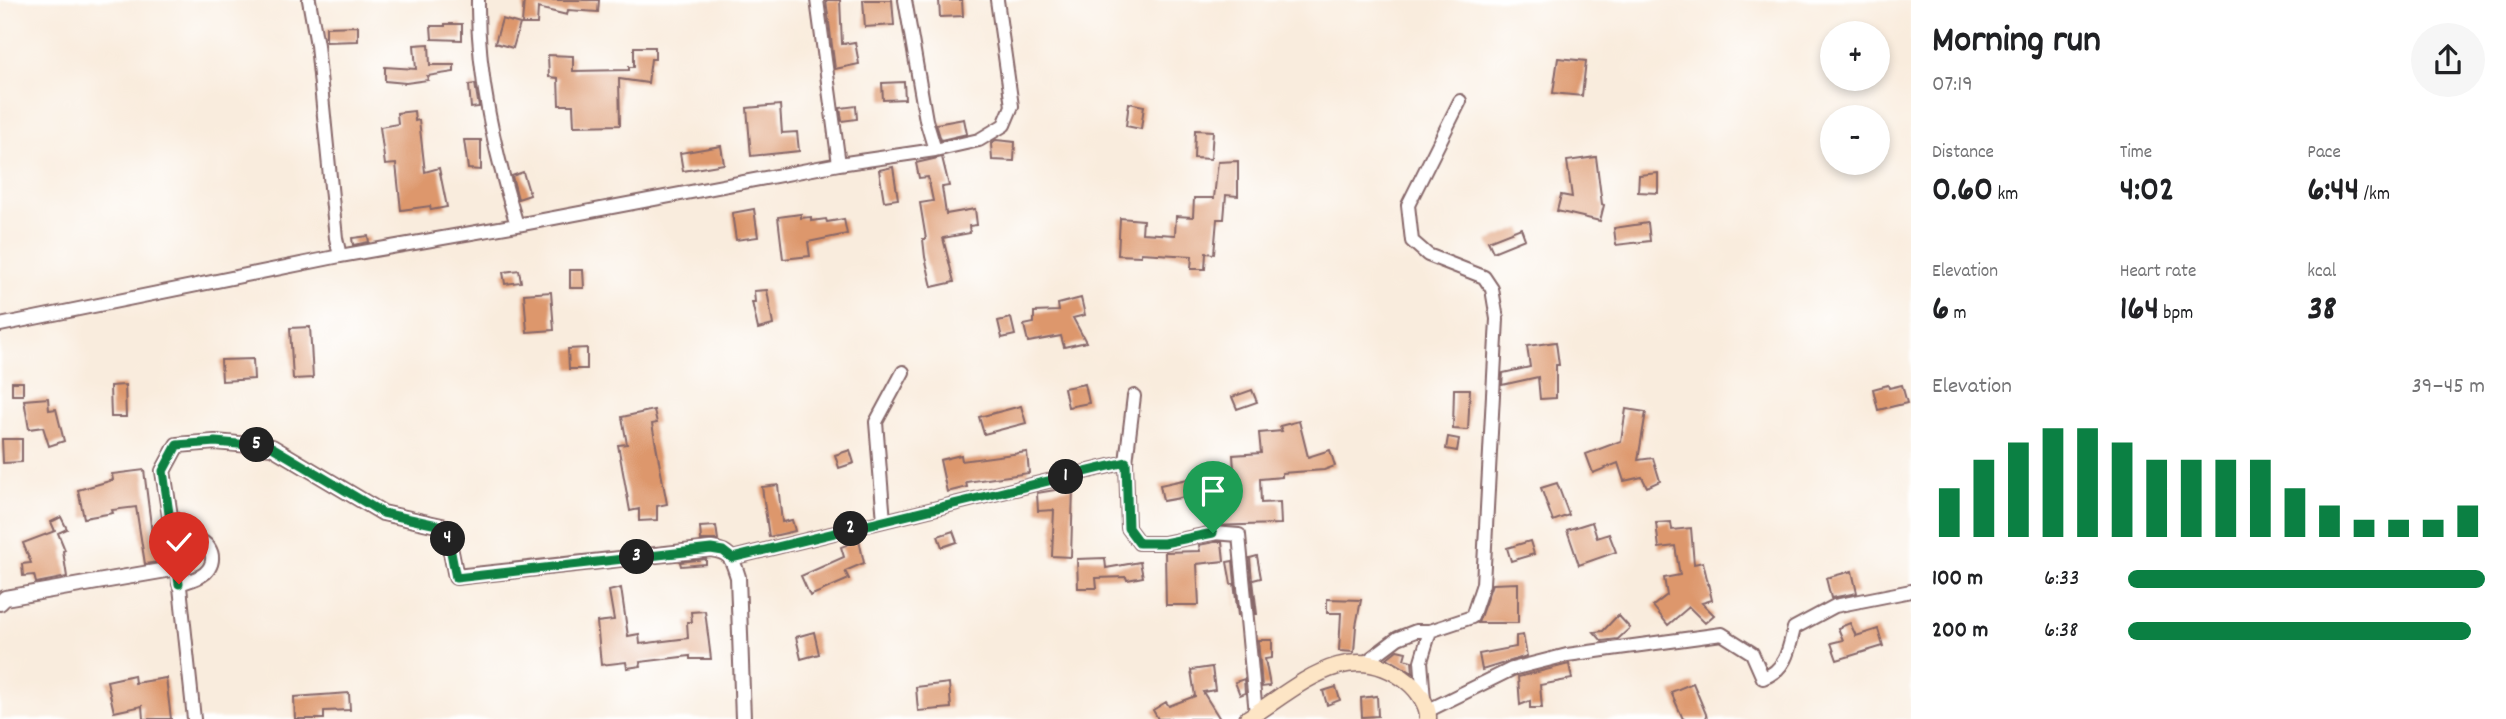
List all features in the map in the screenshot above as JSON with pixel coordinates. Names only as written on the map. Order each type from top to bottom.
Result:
[{"type":"main road","points":[[1251,716],[1294,686],[1331,668],[1366,662],[1390,669],[1411,684],[1427,711]]},
{"type":"street","points":[[309,0],[317,45],[340,256]]},
{"type":"street","points":[[478,0],[481,70],[503,178],[517,225]]},
{"type":"street","points":[[817,0],[839,164]]},
{"type":"street","points":[[905,0],[926,120],[935,150]]},
{"type":"street","points":[[0,325],[340,256],[979,140],[1004,125],[1012,106],[997,0]]},
{"type":"street","points":[[1366,662],[1398,638],[1472,617],[1483,584],[1497,319],[1492,289],[1484,277],[1428,255],[1412,241],[1408,205],[1460,100]]},
{"type":"street","points":[[884,521],[876,422],[903,372]]},
{"type":"street","points":[[1134,396],[1126,462],[1128,528],[1139,543],[1164,543],[1213,533],[1239,535],[1251,716]]},
{"type":"street","points":[[194,719],[178,568],[163,471],[177,445],[215,442],[272,447],[383,513],[446,527],[456,578],[711,549],[723,551],[732,558],[738,578],[743,719]]},
{"type":"street","points":[[732,558],[1126,462]]},
{"type":"street","points":[[173,539],[198,540],[210,548],[213,555],[212,563],[204,575],[179,584]]},
{"type":"street","points":[[0,603],[5,598],[178,568]]},
{"type":"street","points":[[1430,631],[1421,661],[1427,711],[1513,669],[1556,657],[1722,634],[1752,653],[1763,678],[1775,674],[1788,653],[1794,628],[1835,606],[1911,591]]},
{"type":"building","points":[[524,0],[599,0],[598,12],[568,10],[567,15],[538,8],[537,24],[522,24]]},
{"type":"building","points":[[826,0],[840,0],[842,44],[855,42],[859,64],[835,69]]},
{"type":"building","points":[[863,0],[892,0],[894,25],[865,27]]},
{"type":"building","points":[[939,0],[962,0],[963,16],[940,17]]},
{"type":"building","points":[[502,19],[520,24],[513,48],[495,43]]},
{"type":"building","points":[[462,24],[462,40],[432,39],[431,26]]},
{"type":"building","points":[[358,26],[358,41],[326,42],[326,27]]},
{"type":"building","points":[[429,44],[430,65],[454,65],[454,72],[427,76],[428,80],[406,83],[385,81],[385,67],[416,69],[414,45]]},
{"type":"building","points":[[634,47],[655,47],[655,59],[651,59],[648,83],[619,79],[620,125],[574,126],[573,105],[559,105],[558,78],[549,77],[548,55],[573,56],[573,71],[629,70],[629,67],[634,67]]},
{"type":"building","points":[[1558,58],[1586,61],[1582,96],[1553,93]]},
{"type":"building","points":[[904,82],[905,99],[883,100],[882,83]]},
{"type":"building","points":[[475,84],[479,107],[471,108],[469,85]]},
{"type":"building","points":[[1129,103],[1144,106],[1141,129],[1126,126]]},
{"type":"building","points":[[780,105],[782,133],[797,132],[799,151],[751,156],[747,108]]},
{"type":"building","points":[[856,106],[857,119],[842,121],[840,108]]},
{"type":"building","points":[[414,111],[415,121],[419,120],[425,172],[439,168],[447,207],[431,210],[430,206],[401,210],[396,164],[385,165],[380,127],[398,124],[397,113]]},
{"type":"building","points":[[964,119],[967,134],[941,140],[936,124]]},
{"type":"building","points":[[1195,130],[1213,131],[1211,159],[1194,158]]},
{"type":"building","points":[[464,140],[481,140],[481,170],[468,169]]},
{"type":"building","points":[[996,140],[1015,142],[1014,161],[992,160],[991,143]]},
{"type":"building","points":[[721,146],[724,164],[683,171],[680,153]]},
{"type":"building","points":[[942,157],[949,186],[942,187],[946,214],[975,209],[977,225],[969,226],[970,233],[943,238],[954,282],[932,287],[925,257],[923,239],[926,239],[920,203],[933,201],[928,177],[919,178],[916,163]]},
{"type":"building","points":[[1596,157],[1604,205],[1600,221],[1557,211],[1561,195],[1572,197],[1567,161]]},
{"type":"building","points":[[1238,161],[1238,196],[1226,195],[1224,219],[1217,219],[1214,254],[1206,253],[1205,269],[1191,269],[1192,256],[1141,253],[1141,256],[1118,255],[1120,218],[1143,220],[1142,233],[1175,235],[1176,216],[1193,217],[1194,198],[1214,198],[1218,162]]},
{"type":"building","points":[[893,167],[898,199],[884,201],[879,170]]},
{"type":"building","points":[[523,172],[530,195],[518,199],[512,176]]},
{"type":"building","points":[[1658,173],[1658,193],[1638,192],[1639,175]]},
{"type":"building","points":[[754,209],[758,237],[736,240],[732,213]]},
{"type":"building","points":[[801,214],[801,218],[811,217],[811,221],[844,219],[847,234],[808,242],[810,256],[783,259],[778,217]]},
{"type":"building","points":[[1648,223],[1650,241],[1616,245],[1614,228]]},
{"type":"building","points":[[1521,228],[1525,239],[1493,252],[1488,241]]},
{"type":"building","points":[[368,236],[369,242],[353,245],[352,238]]},
{"type":"building","points":[[519,270],[521,282],[505,284],[503,272]]},
{"type":"building","points":[[570,270],[583,270],[584,288],[570,288]]},
{"type":"building","points":[[767,290],[773,325],[758,329],[752,302],[755,302],[754,291]]},
{"type":"building","points":[[551,292],[554,330],[527,332],[524,294]]},
{"type":"building","points":[[1081,298],[1085,315],[1073,318],[1086,342],[1064,347],[1061,336],[1028,342],[1024,325],[1034,323],[1034,312],[1059,311],[1058,304]]},
{"type":"building","points":[[1011,318],[1015,335],[1002,338],[998,321]]},
{"type":"building","points":[[310,327],[313,378],[293,379],[290,328]]},
{"type":"building","points":[[1556,342],[1559,365],[1556,365],[1556,398],[1540,399],[1538,377],[1502,385],[1503,373],[1530,367],[1527,346]]},
{"type":"building","points":[[587,348],[587,369],[569,369],[568,349]]},
{"type":"building","points":[[253,359],[254,379],[222,381],[221,360]]},
{"type":"building","points":[[12,382],[23,382],[23,395],[12,395]]},
{"type":"building","points":[[1085,384],[1089,403],[1068,407],[1064,388]]},
{"type":"building","points":[[125,385],[126,417],[111,417],[110,386]]},
{"type":"building","points":[[1888,385],[1889,388],[1902,385],[1907,403],[1878,410],[1873,389]]},
{"type":"building","points":[[1454,389],[1470,389],[1468,430],[1453,429]]},
{"type":"building","points":[[1252,390],[1257,402],[1237,409],[1232,397]]},
{"type":"building","points":[[48,398],[49,410],[56,409],[64,441],[49,446],[43,427],[29,429],[24,400]]},
{"type":"building","points":[[1021,406],[1026,423],[984,434],[979,417]]},
{"type":"building","points":[[1626,409],[1646,412],[1638,460],[1653,458],[1660,481],[1647,487],[1642,477],[1624,481],[1618,463],[1593,473],[1586,454],[1621,441]]},
{"type":"building","points":[[654,410],[657,423],[652,424],[667,504],[657,506],[657,520],[639,521],[639,509],[630,511],[618,445],[627,444],[622,417]]},
{"type":"building","points":[[1299,421],[1308,457],[1330,450],[1335,466],[1324,470],[1282,473],[1282,477],[1260,479],[1261,503],[1280,502],[1281,524],[1206,526],[1202,494],[1163,501],[1160,485],[1234,469],[1233,455],[1261,453],[1259,433],[1282,431],[1280,426]]},
{"type":"building","points":[[1448,437],[1459,439],[1457,451],[1446,449]]},
{"type":"building","points":[[2,439],[22,439],[22,462],[3,463]]},
{"type":"building","points":[[850,450],[854,463],[839,468],[835,455]]},
{"type":"building","points":[[1027,452],[1029,473],[966,482],[967,487],[947,492],[940,460],[961,455],[962,461]]},
{"type":"building","points":[[144,470],[158,562],[145,564],[136,507],[84,518],[78,490],[113,480],[112,474]]},
{"type":"building","points":[[1557,483],[1569,515],[1553,521],[1541,488]]},
{"type":"building","points":[[778,485],[782,522],[792,520],[795,531],[769,537],[762,487]]},
{"type":"building","points":[[1073,487],[1071,557],[1052,556],[1054,510],[1038,511],[1037,493]]},
{"type":"building","points":[[61,517],[67,529],[58,533],[65,550],[67,577],[36,583],[34,575],[23,576],[22,564],[31,563],[23,543],[55,531],[51,522]]},
{"type":"building","points":[[1592,522],[1597,538],[1609,534],[1616,552],[1579,565],[1567,530]]},
{"type":"building","points":[[1671,522],[1672,530],[1691,528],[1694,564],[1703,562],[1712,600],[1702,603],[1714,615],[1705,623],[1689,607],[1668,625],[1653,606],[1667,595],[1664,578],[1680,575],[1675,546],[1659,548],[1656,523]]},
{"type":"building","points":[[716,526],[718,540],[701,540],[700,527]]},
{"type":"building","points":[[953,531],[957,542],[942,547],[938,536]]},
{"type":"building","points":[[859,540],[864,563],[845,571],[849,579],[810,596],[801,576],[844,557],[841,547]]},
{"type":"building","points":[[1530,541],[1534,554],[1511,561],[1507,548]]},
{"type":"building","points":[[1222,542],[1224,561],[1197,564],[1199,605],[1166,605],[1165,552],[1200,551],[1199,545]]},
{"type":"building","points":[[1257,556],[1261,578],[1253,580],[1255,614],[1250,558]]},
{"type":"building","points":[[1105,558],[1106,568],[1140,562],[1143,577],[1127,580],[1126,577],[1096,578],[1097,588],[1078,588],[1077,559]]},
{"type":"building","points":[[706,559],[706,564],[681,566],[680,562]]},
{"type":"building","points":[[1233,561],[1238,616],[1234,583],[1231,584],[1227,562]]},
{"type":"building","points":[[1852,571],[1857,593],[1831,598],[1826,578]]},
{"type":"building","points":[[1518,583],[1518,623],[1478,623],[1492,584]]},
{"type":"building","points":[[621,588],[628,636],[639,634],[640,644],[688,638],[687,622],[692,622],[691,612],[705,611],[711,659],[690,659],[690,656],[640,662],[641,666],[627,668],[626,662],[601,665],[597,622],[614,620],[609,591]]},
{"type":"building","points":[[1327,599],[1361,600],[1354,652],[1339,651],[1341,613],[1327,613]]},
{"type":"building","points":[[1618,615],[1630,628],[1618,639],[1602,641],[1594,632],[1603,631]]},
{"type":"building","points":[[1850,623],[1856,636],[1878,629],[1883,646],[1837,660],[1831,643],[1843,640],[1838,628]]},
{"type":"building","points":[[814,632],[819,654],[801,659],[796,637]]},
{"type":"building","points":[[1523,635],[1527,656],[1482,670],[1479,654],[1516,647],[1516,636]]},
{"type":"building","points":[[1258,640],[1272,640],[1272,658],[1265,659],[1270,686],[1262,687]]},
{"type":"building","points":[[1397,650],[1406,652],[1404,659],[1412,661],[1413,673],[1387,658]]},
{"type":"building","points":[[1569,664],[1572,679],[1540,685],[1542,708],[1530,708],[1530,701],[1520,705],[1518,677]]},
{"type":"building","points":[[1212,667],[1215,690],[1203,692],[1220,719],[1158,719],[1153,710],[1166,702],[1169,706],[1195,696],[1191,670]]},
{"type":"building","points":[[134,675],[135,683],[166,678],[171,719],[143,719],[142,706],[114,712],[107,681]]},
{"type":"building","points":[[1244,679],[1245,693],[1240,695],[1235,682]]},
{"type":"building","points":[[949,683],[951,708],[918,711],[916,687]]},
{"type":"building","points":[[1693,683],[1707,719],[1683,719],[1671,692]]},
{"type":"building","points":[[1336,687],[1340,700],[1327,705],[1323,691]]},
{"type":"building","points":[[349,693],[350,710],[324,711],[324,719],[295,719],[294,697]]},
{"type":"building","points":[[1377,696],[1378,716],[1362,717],[1361,698]]},
{"type":"route","points":[[179,584],[163,471],[177,445],[215,442],[272,447],[383,513],[446,527],[456,578],[711,549],[723,551],[732,558],[1126,462],[1128,528],[1139,543],[1164,543],[1213,533]]}]
